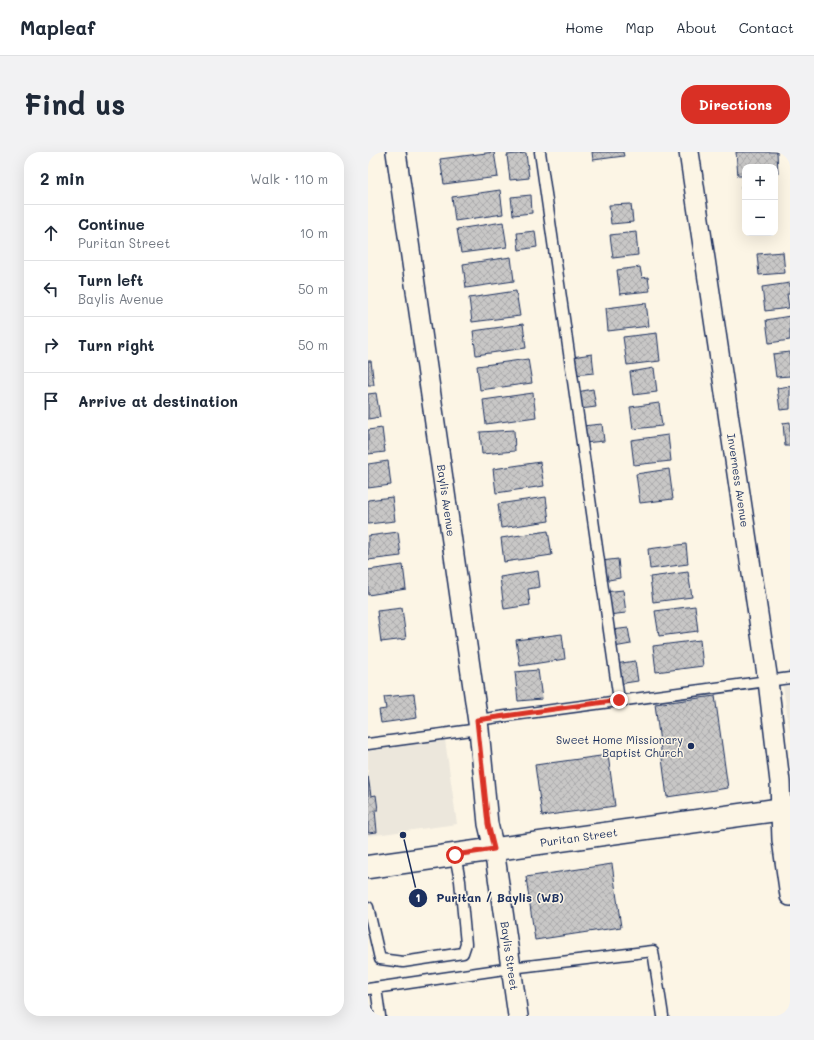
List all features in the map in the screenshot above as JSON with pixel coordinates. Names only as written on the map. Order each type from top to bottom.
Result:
[{"type":"street","name":"Baylis Avenue","points":[[396,152],[478,724],[488,824],[494,849]]},
{"type":"street","name":"Inverness Avenue","points":[[689,152],[768,681],[780,782],[785,809],[782,840],[788,872],[790,896]]},
{"type":"street","name":"Puritan Street","points":[[368,867],[785,809]]},
{"type":"street","name":"Baylis Street","points":[[494,849],[518,1016]]},
{"type":"lane","points":[[540,152],[619,700]]},
{"type":"lane","points":[[368,744],[619,700],[790,678]]},
{"type":"lane","points":[[368,908],[380,959],[403,962],[463,954],[466,944],[460,881],[455,855]]},
{"type":"lane","points":[[380,1016],[372,988],[511,968],[654,950],[663,1016]]},
{"type":"shaded area","points":[[790,685],[790,732],[783,686]]},
{"type":"shaded area","points":[[445,740],[457,824],[368,836],[368,751]]},
{"type":"building","points":[[494,152],[498,177],[444,184],[440,159]]},
{"type":"building","points":[[592,152],[623,152],[624,156],[593,160]]},
{"type":"building","points":[[736,152],[777,152],[778,164],[742,164],[742,176],[738,176]]},
{"type":"building","points":[[526,153],[529,178],[510,180],[507,155]]},
{"type":"building","points":[[500,190],[503,214],[455,221],[452,197]]},
{"type":"building","points":[[531,195],[532,213],[513,215],[511,197]]},
{"type":"building","points":[[631,204],[633,222],[611,224],[609,205]]},
{"type":"building","points":[[503,222],[507,247],[461,253],[457,229]]},
{"type":"building","points":[[535,231],[537,247],[519,250],[517,233]]},
{"type":"building","points":[[636,232],[638,255],[613,258],[610,235]]},
{"type":"building","points":[[783,252],[785,273],[759,275],[757,254]]},
{"type":"building","points":[[511,257],[514,281],[466,288],[463,264]]},
{"type":"building","points":[[640,267],[642,278],[648,277],[650,291],[620,294],[617,270]]},
{"type":"building","points":[[790,283],[790,294],[787,294],[789,308],[765,311],[762,287]]},
{"type":"building","points":[[516,291],[520,316],[472,322],[469,298]]},
{"type":"building","points":[[646,303],[649,326],[608,331],[606,308]]},
{"type":"building","points":[[790,316],[790,340],[769,343],[766,320]]},
{"type":"building","points":[[523,324],[526,348],[476,355],[473,331]]},
{"type":"building","points":[[657,333],[660,361],[627,365],[623,337]]},
{"type":"building","points":[[790,352],[790,376],[776,377],[773,354]]},
{"type":"building","points":[[592,354],[594,373],[574,375],[572,357]]},
{"type":"building","points":[[528,359],[532,383],[480,390],[477,366]]},
{"type":"building","points":[[368,361],[371,361],[374,385],[368,385]]},
{"type":"building","points":[[654,368],[657,392],[633,395],[630,372]]},
{"type":"building","points":[[790,386],[790,409],[780,410],[777,388]]},
{"type":"building","points":[[593,389],[596,407],[580,409],[577,392]]},
{"type":"building","points":[[376,393],[380,417],[368,419],[368,394]]},
{"type":"building","points":[[533,393],[536,417],[486,424],[483,400]]},
{"type":"building","points":[[659,403],[662,426],[633,429],[630,407]]},
{"type":"building","points":[[790,422],[790,446],[785,446],[783,423]]},
{"type":"building","points":[[602,424],[604,441],[584,443],[582,426]]},
{"type":"building","points":[[382,428],[385,452],[368,454],[368,430]]},
{"type":"building","points":[[514,430],[515,451],[482,454],[480,432]]},
{"type":"building","points":[[668,435],[671,461],[634,465],[631,440]]},
{"type":"building","points":[[388,461],[391,485],[368,488],[368,464]]},
{"type":"building","points":[[540,462],[544,486],[496,493],[493,469]]},
{"type":"building","points":[[669,469],[673,499],[640,503],[636,474]]},
{"type":"building","points":[[392,497],[395,521],[368,524],[368,500]]},
{"type":"building","points":[[546,497],[549,521],[501,528],[498,504]]},
{"type":"building","points":[[548,531],[552,555],[504,562],[501,538]]},
{"type":"building","points":[[398,532],[401,556],[368,560],[368,536]]},
{"type":"building","points":[[686,544],[688,564],[650,569],[648,549]]},
{"type":"building","points":[[618,559],[620,578],[603,581],[601,561]]},
{"type":"building","points":[[403,565],[406,589],[368,595],[368,570]]},
{"type":"building","points":[[538,571],[540,587],[528,589],[530,605],[504,609],[500,577]]},
{"type":"building","points":[[688,572],[692,597],[653,602],[650,577]]},
{"type":"building","points":[[623,590],[626,613],[608,615],[604,592]]},
{"type":"building","points":[[695,606],[698,631],[659,636],[655,611]]},
{"type":"building","points":[[402,608],[406,639],[381,642],[377,611]]},
{"type":"building","points":[[628,628],[631,644],[614,647],[612,630]]},
{"type":"building","points":[[562,634],[565,659],[520,666],[516,640]]},
{"type":"building","points":[[700,640],[703,666],[656,672],[653,646]]},
{"type":"building","points":[[635,661],[638,681],[618,684],[615,664]]},
{"type":"building","points":[[538,670],[542,699],[518,701],[515,672]]},
{"type":"building","points":[[414,694],[417,718],[381,723],[379,710],[386,709],[384,697]]},
{"type":"building","name":"Sweet Home Missionary Baptist Church","points":[[715,696],[728,788],[667,797],[655,704]]},
{"type":"building","points":[[608,755],[615,806],[542,816],[535,765]]},
{"type":"building","points":[[368,776],[371,796],[376,795],[378,810],[375,810],[377,832],[368,833]]},
{"type":"building","points":[[612,864],[621,927],[535,940],[526,877]]},
{"type":"place","name":"Sweet Home Missionary Baptist Church","points":[[691,746]]},
{"type":"place","name":"Puritan / Baylis (WB)","points":[[403,835]]},
{"type":"route","points":[[455,855],[494,849],[488,824],[477,720],[619,700]]}]
